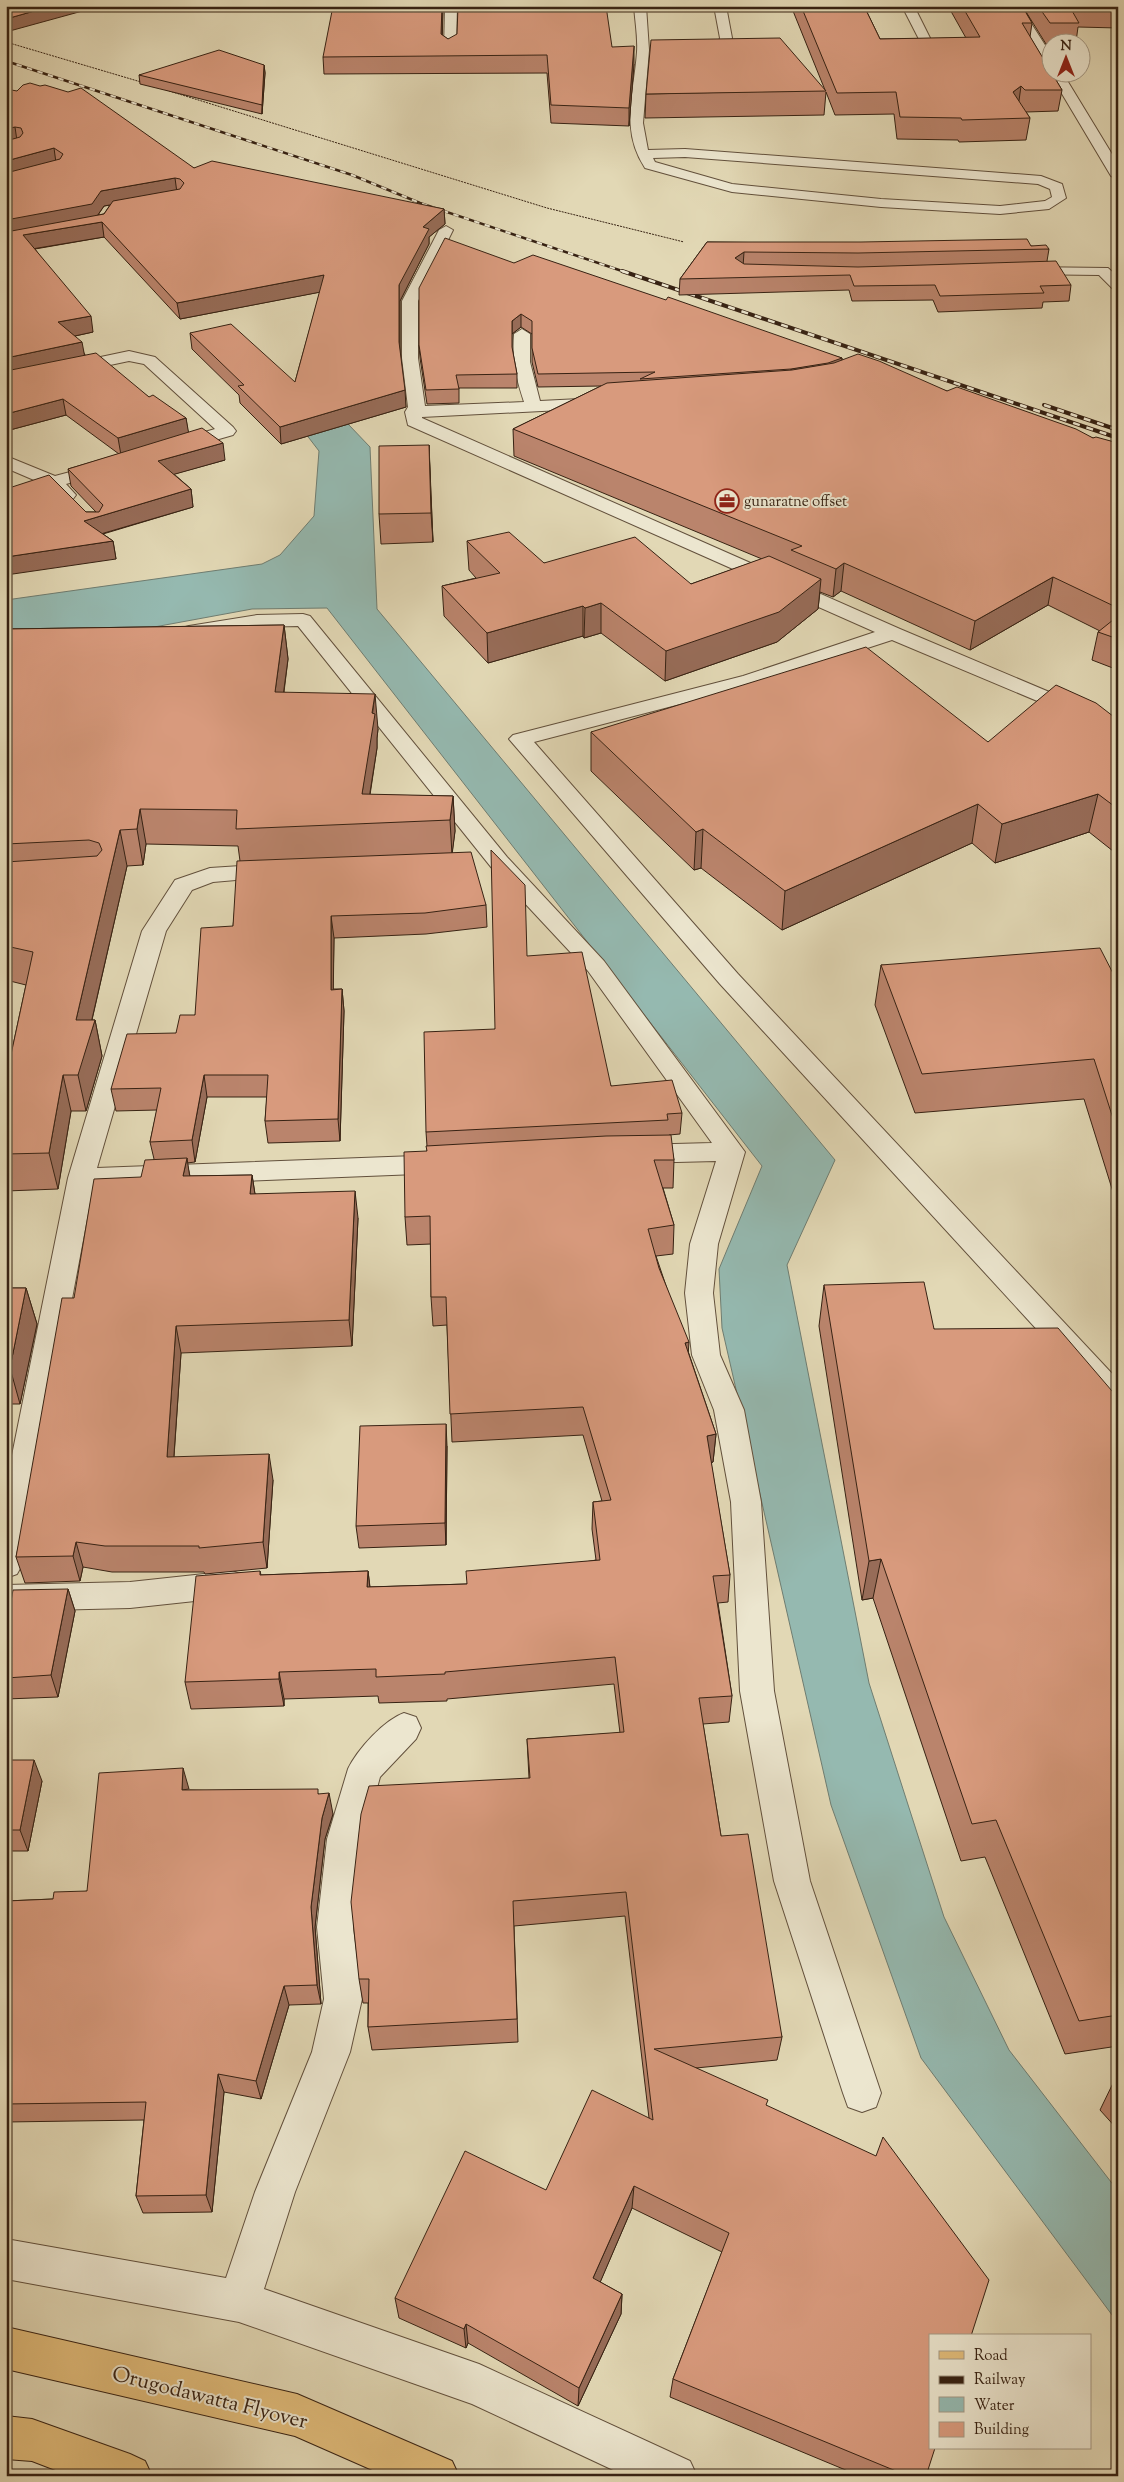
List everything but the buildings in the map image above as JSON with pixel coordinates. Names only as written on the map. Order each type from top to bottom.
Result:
[{"type":"main road","name":"Orugodawatta Flyover","points":[[6,2348],[297,2415],[436,2476]]},
{"type":"main road","points":[[6,2437],[32,2440],[130,2476]]},
{"type":"street","points":[[450,51],[451,6]]},
{"type":"street","points":[[640,6],[648,50],[636,123],[638,145],[650,164],[666,172],[732,188],[881,203],[1000,210],[1049,205],[1059,198],[1057,187],[1041,180],[685,152],[644,154]]},
{"type":"street","points":[[680,49],[723,46],[726,38],[720,6]]},
{"type":"street","points":[[908,6],[928,46]]},
{"type":"street","points":[[1014,6],[1042,51]]},
{"type":"street","points":[[1061,82],[1118,176]]},
{"type":"street","points":[[446,230],[410,301],[410,358],[416,409],[414,412],[414,422],[893,633],[1118,729]]},
{"type":"street","points":[[1012,271],[1089,269],[1103,271],[1118,286]]},
{"type":"street","points":[[522,334],[520,350],[524,379],[534,407]]},
{"type":"street","points":[[6,382],[129,356],[149,360],[227,431],[163,450]]},
{"type":"street","points":[[414,412],[615,402]]},
{"type":"street","points":[[6,461],[54,482],[82,510]]},
{"type":"street","points":[[54,482],[118,464]]},
{"type":"street","points":[[166,636],[257,621],[303,620],[499,862],[596,966],[732,1152]]},
{"type":"street","points":[[893,633],[750,680],[520,739],[729,979],[1118,1400]]},
{"type":"street","points":[[470,863],[499,862]]},
{"type":"street","points":[[6,1565],[81,1178],[154,931],[183,885],[210,875],[292,870]]},
{"type":"street","points":[[615,1154],[732,1152]]},
{"type":"street","points":[[732,1152],[704,1244],[699,1293],[706,1355],[729,1410],[746,1502],[757,1691],[792,1881],[862,2093]]},
{"type":"street","points":[[81,1178],[468,1163]]},
{"type":"street","points":[[6,1598],[130,1595],[257,1582]]},
{"type":"street","points":[[239,2301],[275,2192],[333,2043],[343,1999],[335,1927],[345,1839],[365,1768],[404,1728]]},
{"type":"street","points":[[6,2259],[239,2301],[479,2385],[676,2476]]},
{"type":"path","points":[[6,42],[145,83]]},
{"type":"path","points":[[163,89],[547,208],[684,242]]},
{"type":"water","points":[[306,380],[370,447],[377,609],[835,1160],[787,1265],[869,1683],[944,1917],[1009,2050],[1118,2191],[1118,2323],[921,2058],[831,1805],[722,1328],[719,1269],[762,1166],[327,608],[252,609],[127,632],[6,644],[6,600],[262,564],[280,555],[314,516],[319,451],[299,425]]},
{"type":"railway","points":[[6,61],[352,175],[420,203],[625,272]]},
{"type":"railway","points":[[622,271],[1118,438]]},
{"type":"railway","points":[[1044,405],[1118,430]]},
{"type":"place","name":"gunaratne offset","points":[[727,501]]}]
